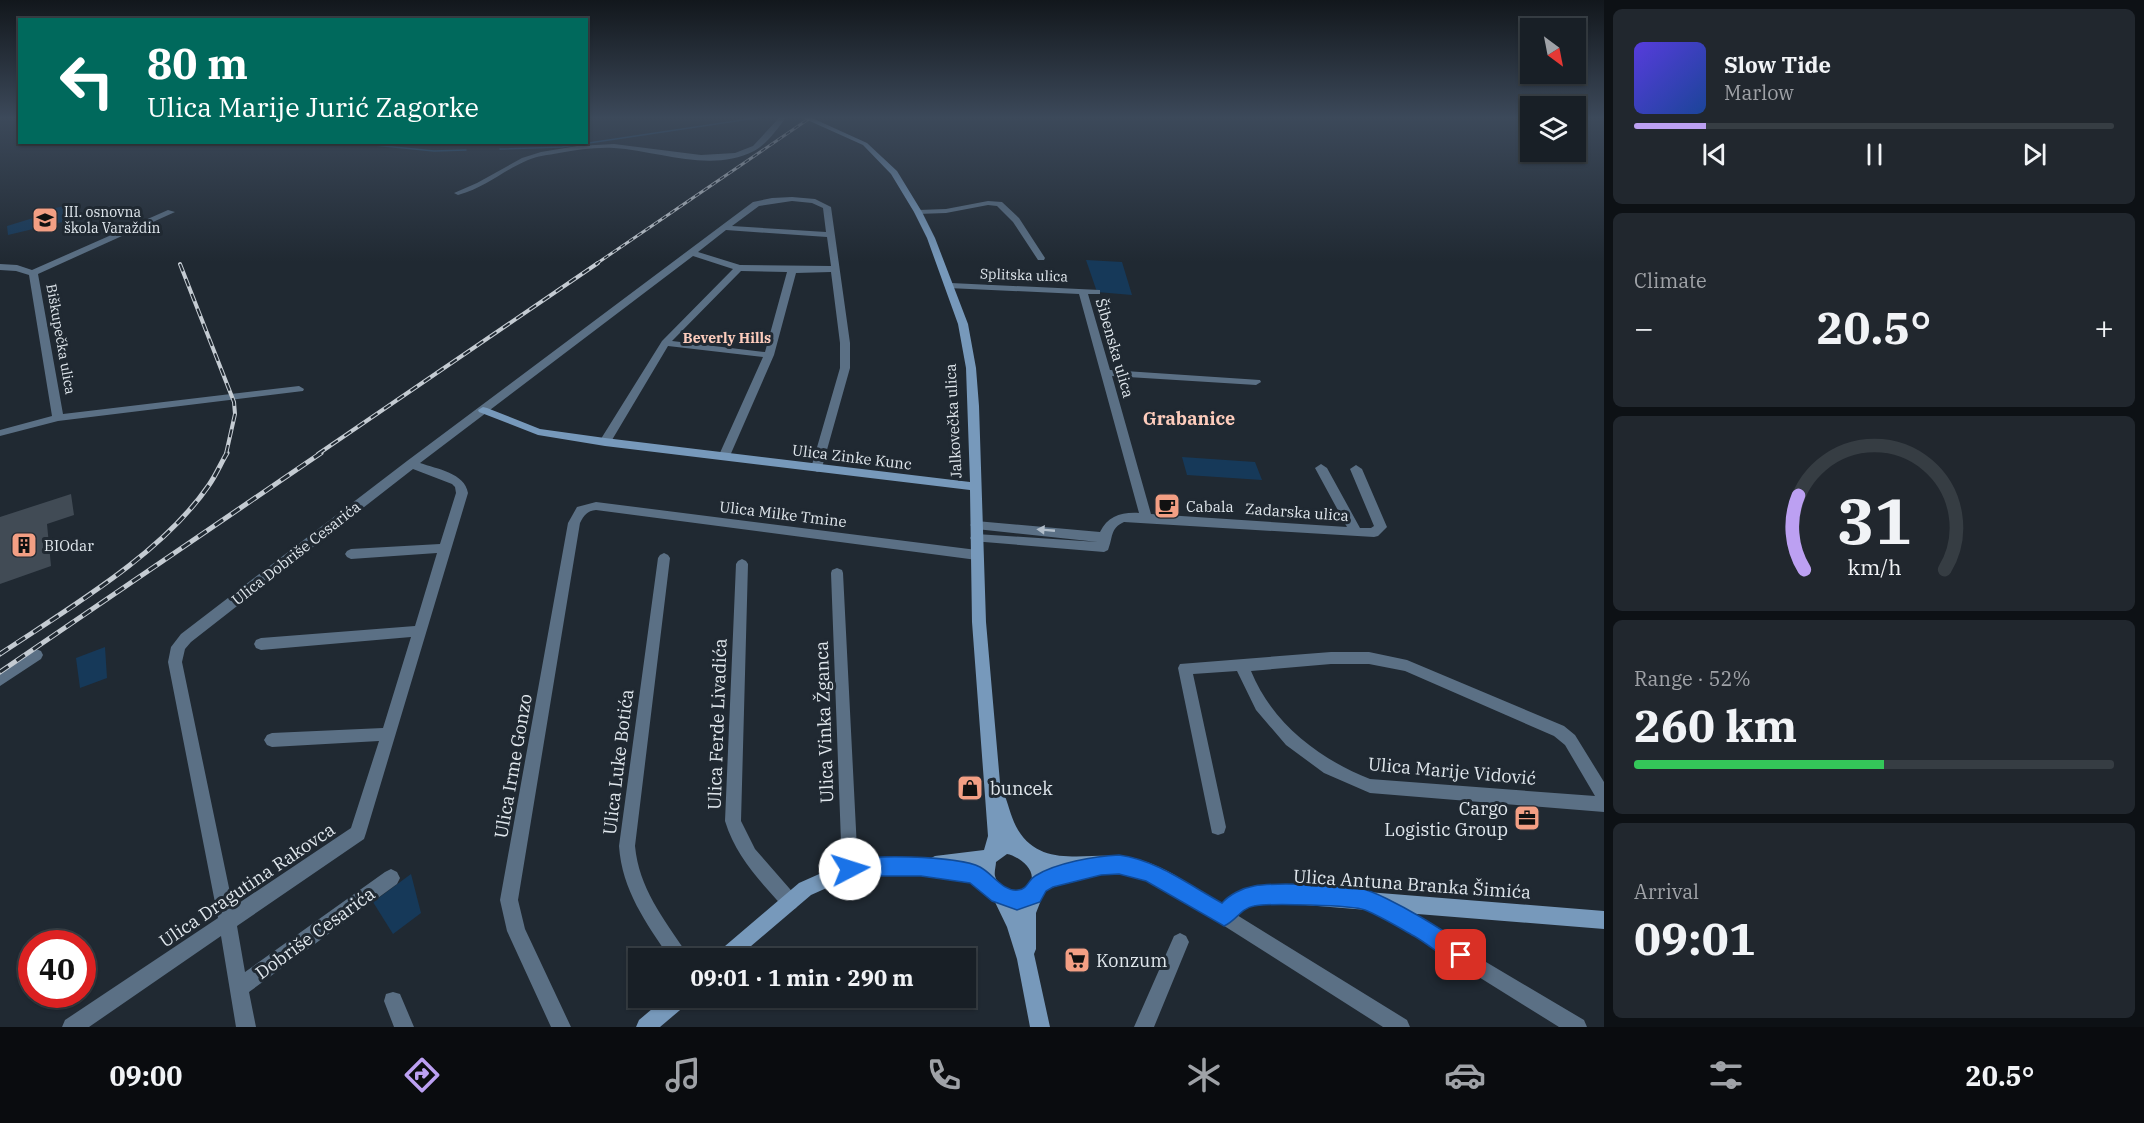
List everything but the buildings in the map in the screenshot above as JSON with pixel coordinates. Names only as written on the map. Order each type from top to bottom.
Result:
[{"type":"main road","name":"Jalkovečka ulica","points":[[888,166],[918,212],[951,286],[963,324],[971,368],[979,622],[994,786],[996,836],[990,855]]},
{"type":"main road","name":"Ulica Zinke Kunc","points":[[483,410],[538,432],[975,487]]},
{"type":"main road","name":"Jalkovečka ulica","points":[[994,786],[1011,834],[1027,853]]},
{"type":"main road","points":[[921,866],[990,855],[1007,846],[1047,863],[1136,867],[1171,884],[1224,916]]},
{"type":"main road","points":[[1027,853],[1038,869],[1036,889],[1026,924],[1028,965],[1040,1027]]},
{"type":"main road","points":[[990,855],[985,873],[1008,908],[1028,965]]},
{"type":"main road","points":[[736,948],[805,889],[850,869],[872,866],[921,866],[974,874],[996,891],[1017,900],[1051,878],[1101,865]]},
{"type":"main road","name":"Ulica Antuna Branka Šimića","points":[[1224,916],[1235,904],[1253,896],[1293,895],[1604,920]]},
{"type":"main road","points":[[646,1027],[668,1008]]},
{"type":"street","points":[[458,193],[479,186],[512,166]]},
{"type":"street","name":"Ulica Dobriše Cesarića","points":[[246,1027],[228,921],[174,662],[178,648],[186,638],[411,464],[756,204],[764,201],[812,201],[822,203],[827,207],[833,269],[845,343],[845,368],[817,468]]},
{"type":"street","points":[[918,212],[946,211],[988,203],[999,204],[1020,225],[1041,258]]},
{"type":"street","name":"Biškupečka ulica","points":[[58,417],[33,273],[171,212]]},
{"type":"street","points":[[726,228],[829,235]]},
{"type":"street","points":[[692,253],[738,268],[833,269]]},
{"type":"street","points":[[0,267],[17,268],[33,273]]},
{"type":"street","points":[[605,442],[665,343],[738,268]]},
{"type":"street","points":[[725,455],[769,355],[792,270]]},
{"type":"street","name":"Splitska ulica","points":[[951,286],[1097,292]]},
{"type":"street","name":"Šibenska ulica","points":[[1083,291],[1146,518]]},
{"type":"street","points":[[665,343],[769,355]]},
{"type":"street","points":[[1107,374],[1256,382]]},
{"type":"street","name":"Biškupečka ulica","points":[[0,433],[58,417],[299,389]]},
{"type":"street","name":"Ulica Dragutina Rakovca","points":[[72,1027],[358,833],[462,492],[461,486],[450,478],[411,464]]},
{"type":"street","name":"Zadarska ulica","points":[[1321,468],[1356,532]]},
{"type":"street","points":[[1356,469],[1381,527],[1374,532],[1356,532]]},
{"type":"street","name":"Ulica Milke Tmine","points":[[586,507],[977,555]]},
{"type":"street","name":"Ulica Irme Gonzo","points":[[561,1027],[516,931],[509,900],[574,523],[579,512],[586,507]]},
{"type":"street","name":"Zadarska ulica","points":[[1104,542],[1111,523],[1119,519],[1146,518],[1356,532]]},
{"type":"street","points":[[976,525],[1104,542]]},
{"type":"street","points":[[976,538],[1104,542]]},
{"type":"street","points":[[351,554],[445,548]]},
{"type":"street","name":"Ulica Luke Botića","points":[[664,558],[627,846],[627,862],[632,881],[641,898],[674,948]]},
{"type":"street","name":"Ulica Ferde Livadića","points":[[742,564],[733,821],[737,838],[743,849],[790,902]]},
{"type":"street","name":"Ulica Vinka Žganca","points":[[837,573],[850,869]]},
{"type":"street","points":[[261,644],[420,631]]},
{"type":"street","points":[[0,680],[36,655]]},
{"type":"street","points":[[1218,827],[1185,668],[1360,658],[1407,666],[1559,731],[1570,740],[1604,796]]},
{"type":"street","name":"Ulica Marije Vidović","points":[[1242,665],[1247,683],[1259,703],[1277,725],[1316,760],[1346,778],[1370,786],[1604,804]]},
{"type":"street","points":[[272,740],[388,734]]},
{"type":"street","name":"Dobriše Cesarića","points":[[239,988],[391,878]]},
{"type":"street","points":[[1364,899],[1423,930],[1577,1027]]},
{"type":"street","points":[[1224,916],[1400,1027]]},
{"type":"street","points":[[1144,1027],[1180,942]]},
{"type":"street","points":[[393,1001],[404,1027]]},
{"type":"shaded area","points":[[68,205],[71,220],[8,235],[7,226],[43,215],[43,211]]},
{"type":"shaded area","points":[[1086,260],[1122,262],[1132,295],[1097,292]]},
{"type":"shaded area","points":[[1182,457],[1255,462],[1262,480],[1187,475]]},
{"type":"shaded area","points":[[105,647],[107,678],[80,688],[76,658]]},
{"type":"shaded area","points":[[411,874],[421,913],[393,934],[373,902]]},
{"type":"railway","points":[[596,264],[740,166]]},
{"type":"railway","points":[[318,454],[598,263]]},
{"type":"railway","points":[[180,264],[234,402],[235,414],[226,454]]},
{"type":"railway","points":[[0,654],[84,599],[140,557],[166,534],[209,485],[227,453]]},
{"type":"railway","points":[[0,672],[321,453]]},
{"type":"place","name":"III. osnovna škola Varaždin","points":[[45,220]]},
{"type":"place","name":"Cabala","points":[[1167,506]]},
{"type":"place","name":"BIOdar","points":[[24,545]]},
{"type":"place","name":"buncek","points":[[970,788]]},
{"type":"place","name":"Cargo Logistic Group","points":[[1527,818]]},
{"type":"place","name":"Konzum","points":[[1077,960]]},
{"type":"district","name":"Beverly Hills","points":[[727,338]]},
{"type":"district","name":"Grabanice","points":[[1189,418]]},
{"type":"route","points":[[850,869],[872,866],[921,866],[974,874],[999,894],[1008,899],[1017,900],[1033,895],[1039,884],[1051,878],[1101,865],[1136,867],[1171,884],[1224,916],[1235,904],[1253,896],[1293,895],[1364,899],[1423,930],[1461,955]]}]
